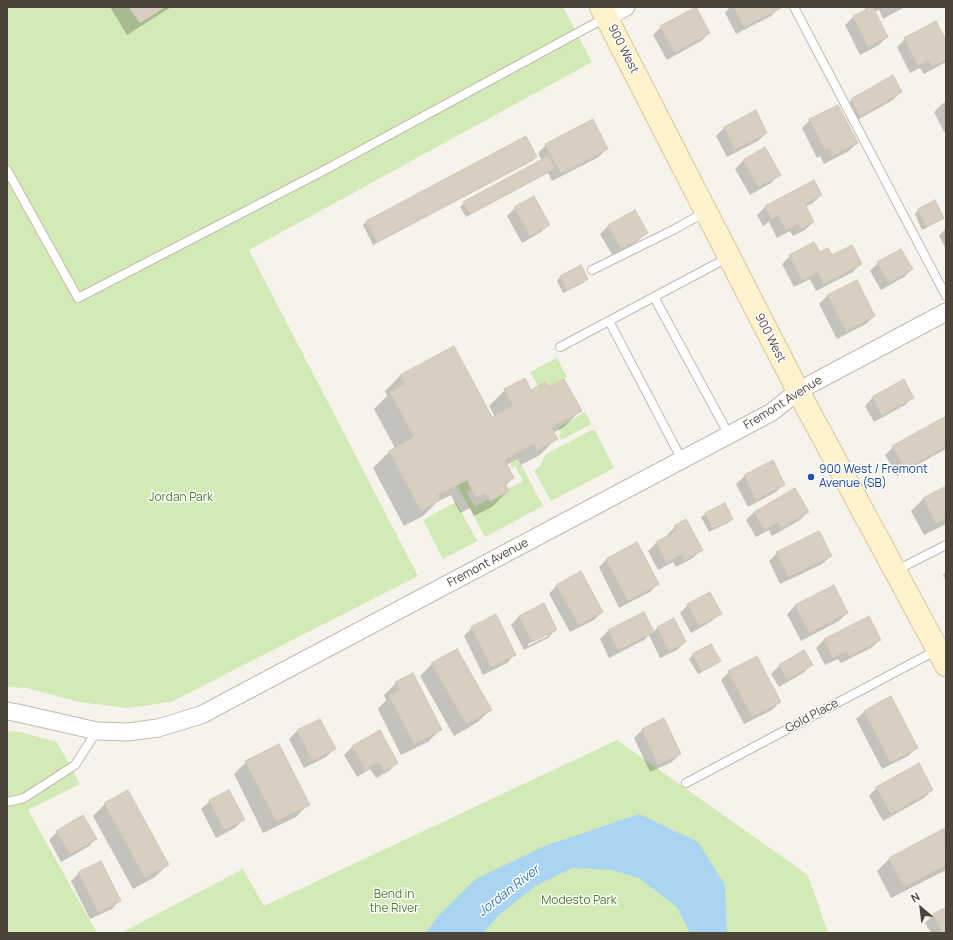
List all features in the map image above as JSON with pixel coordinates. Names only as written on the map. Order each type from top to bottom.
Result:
[{"type":"main road","name":"900 West","points":[[604,12],[798,391],[942,658]]},
{"type":"street","points":[[604,12],[626,7]]},
{"type":"street","name":"Fremont Avenue","points":[[7,712],[18,713],[97,731],[128,732],[158,728],[201,715],[772,412],[798,391],[946,312]]},
{"type":"lane","points":[[794,7],[946,296]]},
{"type":"lane","points":[[7,170],[78,298],[321,172],[604,12]]},
{"type":"lane","points":[[592,270],[706,211]]},
{"type":"lane","points":[[560,347],[729,257]]},
{"type":"lane","points":[[654,297],[729,435]]},
{"type":"lane","points":[[609,321],[682,460]]},
{"type":"lane","points":[[895,572],[946,545]]},
{"type":"lane","name":"Gold Place","points":[[686,783],[942,658]]},
{"type":"lane","points":[[7,802],[24,798],[75,765],[97,731]]},
{"type":"green space","name":"Jordan Park","points":[[7,7],[563,7],[592,62],[249,250],[418,576],[171,702],[127,708],[79,702],[27,688],[7,687]]},
{"type":"green space","points":[[556,358],[567,377],[548,387],[538,386],[530,372]]},
{"type":"green space","points":[[585,412],[591,423],[590,425],[561,440],[559,435],[561,433],[558,428]]},
{"type":"green space","points":[[592,430],[595,430],[614,468],[551,501],[534,471],[541,465],[546,454]]},
{"type":"green space","points":[[518,459],[543,506],[485,537],[457,485],[467,480],[472,489],[467,492],[475,507],[489,499],[491,501],[523,481],[515,466],[512,468],[510,463]]},
{"type":"green space","points":[[456,502],[477,541],[443,559],[423,520]]},
{"type":"green space","points":[[7,731],[20,732],[57,742],[80,784],[28,810],[97,933],[7,933]]},
{"type":"green space","points":[[617,740],[808,875],[828,933],[121,933],[243,869],[264,906]]},
{"type":"water","name":"Jordan River","points":[[639,814],[698,842],[725,885],[727,933],[690,933],[677,907],[639,878],[612,870],[572,868],[537,885],[500,914],[483,933],[426,933],[438,916],[476,879],[542,847]]},
{"type":"building","points":[[129,7],[165,7],[140,23]]},
{"type":"building","points":[[696,7],[710,33],[675,53],[660,26]]},
{"type":"building","points":[[734,7],[780,7],[781,8],[744,27]]},
{"type":"building","points":[[873,7],[888,37],[868,47],[853,16]]},
{"type":"building","points":[[936,21],[946,40],[946,59],[932,67],[928,60],[918,66],[904,38]]},
{"type":"building","points":[[893,75],[902,92],[860,116],[851,99]]},
{"type":"building","points":[[838,105],[858,143],[832,156],[829,149],[825,150],[809,119]]},
{"type":"building","points":[[756,110],[767,133],[735,150],[724,127]]},
{"type":"building","points":[[593,119],[608,149],[561,174],[545,144]]},
{"type":"building","points":[[526,136],[537,157],[377,242],[366,221]]},
{"type":"building","points":[[765,147],[781,175],[758,187],[743,160]]},
{"type":"building","points":[[548,156],[555,168],[470,214],[463,202]]},
{"type":"building","points":[[814,180],[822,195],[805,204],[814,222],[801,229],[798,224],[786,230],[778,215],[771,219],[765,206]]},
{"type":"building","points":[[534,196],[550,225],[530,236],[514,207]]},
{"type":"building","points":[[935,200],[944,218],[926,227],[918,209]]},
{"type":"building","points":[[635,210],[648,233],[621,249],[608,225]]},
{"type":"building","points":[[814,242],[820,252],[828,248],[832,255],[852,245],[862,264],[824,284],[818,272],[802,280],[789,255]]},
{"type":"building","points":[[901,249],[913,269],[889,283],[877,262]]},
{"type":"building","points":[[581,265],[588,279],[567,290],[560,276]]},
{"type":"building","points":[[857,280],[875,316],[846,331],[827,295]]},
{"type":"building","points":[[454,346],[492,417],[513,406],[504,389],[525,378],[531,390],[545,382],[548,387],[564,379],[582,411],[551,427],[558,439],[537,450],[534,444],[505,460],[514,478],[505,483],[509,491],[490,501],[486,493],[476,498],[467,480],[438,495],[440,500],[421,511],[389,451],[414,437],[390,392],[405,384],[400,375]]},
{"type":"building","points":[[904,379],[914,398],[882,415],[872,397]]},
{"type":"building","points":[[946,416],[946,446],[906,469],[892,446]]},
{"type":"building","points":[[773,460],[785,485],[756,500],[744,475]]},
{"type":"building","points":[[946,486],[946,519],[936,524],[923,498]]},
{"type":"building","points":[[795,488],[809,512],[781,528],[777,523],[764,530],[754,512]]},
{"type":"building","points":[[725,503],[733,519],[713,529],[705,513]]},
{"type":"building","points":[[686,519],[703,550],[684,560],[682,554],[666,563],[656,542],[677,531],[674,526]]},
{"type":"building","points":[[819,531],[832,556],[788,577],[776,552]]},
{"type":"building","points":[[637,542],[659,584],[628,601],[606,559]]},
{"type":"building","points":[[581,571],[603,612],[579,625],[556,585]]},
{"type":"building","points":[[834,585],[848,613],[809,633],[795,605]]},
{"type":"building","points":[[710,592],[722,614],[699,626],[687,604]]},
{"type":"building","points":[[544,603],[557,630],[532,642],[519,616]]},
{"type":"building","points":[[644,612],[654,632],[618,650],[608,630]]},
{"type":"building","points":[[496,614],[516,655],[491,667],[471,627]]},
{"type":"building","points":[[869,616],[881,640],[849,656],[847,651],[833,658],[824,639]]},
{"type":"building","points":[[674,618],[686,642],[669,651],[657,627]]},
{"type":"building","points":[[711,644],[721,661],[702,671],[692,654]]},
{"type":"building","points":[[457,649],[492,710],[466,724],[431,663]]},
{"type":"building","points":[[804,650],[813,665],[787,680],[779,665]]},
{"type":"building","points":[[757,656],[781,702],[752,717],[728,671]]},
{"type":"building","points":[[413,673],[442,730],[414,744],[389,696],[400,690],[395,682]]},
{"type":"building","points":[[891,696],[918,748],[890,762],[864,711]]},
{"type":"building","points":[[664,718],[681,754],[658,765],[642,729]]},
{"type":"building","points":[[320,719],[336,749],[312,761],[297,730]]},
{"type":"building","points":[[380,730],[398,763],[384,771],[379,762],[365,770],[352,746]]},
{"type":"building","points":[[279,744],[310,805],[276,821],[245,761]]},
{"type":"building","points":[[919,763],[933,790],[891,814],[876,787]]},
{"type":"building","points":[[128,790],[169,865],[145,878],[104,803]]},
{"type":"building","points":[[229,790],[245,820],[224,830],[209,800]]},
{"type":"building","points":[[83,815],[97,839],[70,854],[56,831]]},
{"type":"building","points":[[945,828],[946,865],[904,887],[889,858]]},
{"type":"building","points":[[101,861],[121,901],[98,912],[78,872]]},
{"type":"building","points":[[946,907],[946,933],[943,933],[933,914]]},
{"type":"place","name":"900 West / Fremont Avenue (SB)","points":[[811,477]]},
{"type":"park label","name":"Modesto Park","points":[[579,901]]},
{"type":"park label","name":"Bend in the River","points":[[394,902]]}]
